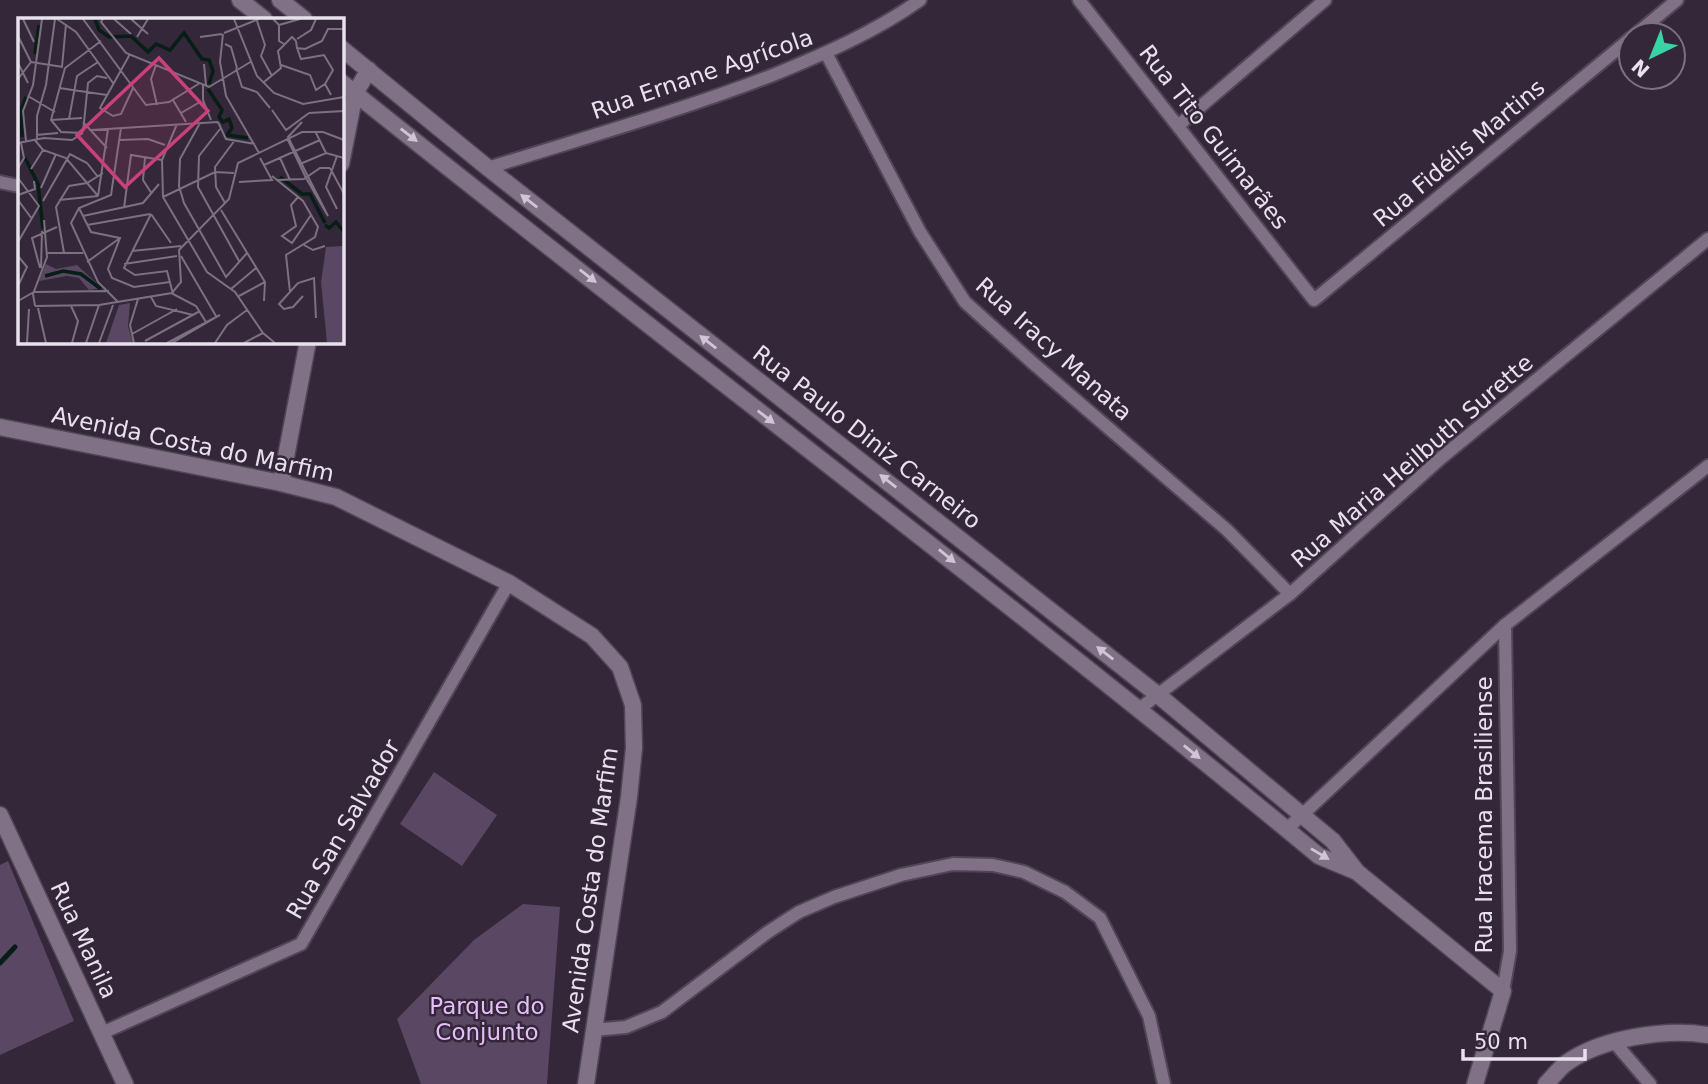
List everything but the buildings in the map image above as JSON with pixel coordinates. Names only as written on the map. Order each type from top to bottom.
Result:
[{"type":"street","points":[[240,0],[263,18]]},
{"type":"street","points":[[280,0],[303,18]]},
{"type":"street","name":"Rua Ernane Agrícola","points":[[488,168],[724,94],[826,53],[899,15],[920,0]]},
{"type":"street","name":"Rua Tito Guimarães","points":[[1079,0],[1314,300]]},
{"type":"street","points":[[1179,125],[1325,0]]},
{"type":"street","name":"Rua Fidélis Martins","points":[[1652,21],[1677,0]]},
{"type":"street","name":"Rua Paulo Diniz Carneiro","points":[[343,50],[488,168],[1158,695],[1303,814],[1333,841],[1357,872],[1503,991]]},
{"type":"street","name":"Rua Fidélis Martins","points":[[1314,300],[1617,50]]},
{"type":"street","name":"Rua Iracy Manata","points":[[826,53],[920,232],[965,302],[1227,530],[1290,594]]},
{"type":"street","points":[[343,154],[355,93],[369,70]]},
{"type":"street","name":"Rua Paulo Diniz Carneiro","points":[[343,84],[788,435],[907,524],[1319,856],[1357,872]]},
{"type":"street","points":[[0,183],[18,186]]},
{"type":"street","name":"Rua Maria Heilbuth Surette","points":[[1139,709],[1290,594],[1441,458],[1708,239]]},
{"type":"street","points":[[281,483],[308,343]]},
{"type":"street","name":"Avenida Costa do Marfim","points":[[0,427],[281,483],[335,497],[509,583],[592,636],[620,667],[633,705],[634,748],[586,1084]]},
{"type":"street","points":[[1287,829],[1505,625],[1708,466]]},
{"type":"street","points":[[907,524],[922,508]]},
{"type":"street","name":"Rua San Salvador","points":[[102,1033],[300,944],[509,583]]},
{"type":"street","name":"Rua Iracema Brasiliense","points":[[1475,1084],[1503,991],[1510,951],[1505,625]]},
{"type":"street","name":"Rua Manila","points":[[0,815],[125,1084]]},
{"type":"street","points":[[594,1030],[626,1027],[662,1012],[778,925],[799,912],[834,897],[901,875],[953,864],[993,865],[1024,872],[1055,887],[1100,918],[1149,1016],[1164,1084]]},
{"type":"street","points":[[1546,1084],[1566,1064],[1592,1050],[1629,1038],[1675,1032],[1705,1033]]},
{"type":"street","points":[[1615,1043],[1650,1084]]},
{"type":"green space","points":[[434,772],[497,815],[462,866],[400,824]]},
{"type":"green space","points":[[8,861],[74,1021],[0,1055],[0,865]]},
{"type":"green space","name":"Parque do Conjunto","points":[[523,904],[560,907],[547,1084],[421,1084],[397,1019],[474,940]]},
{"type":"waterway","points":[[0,963],[15,947]]}]
